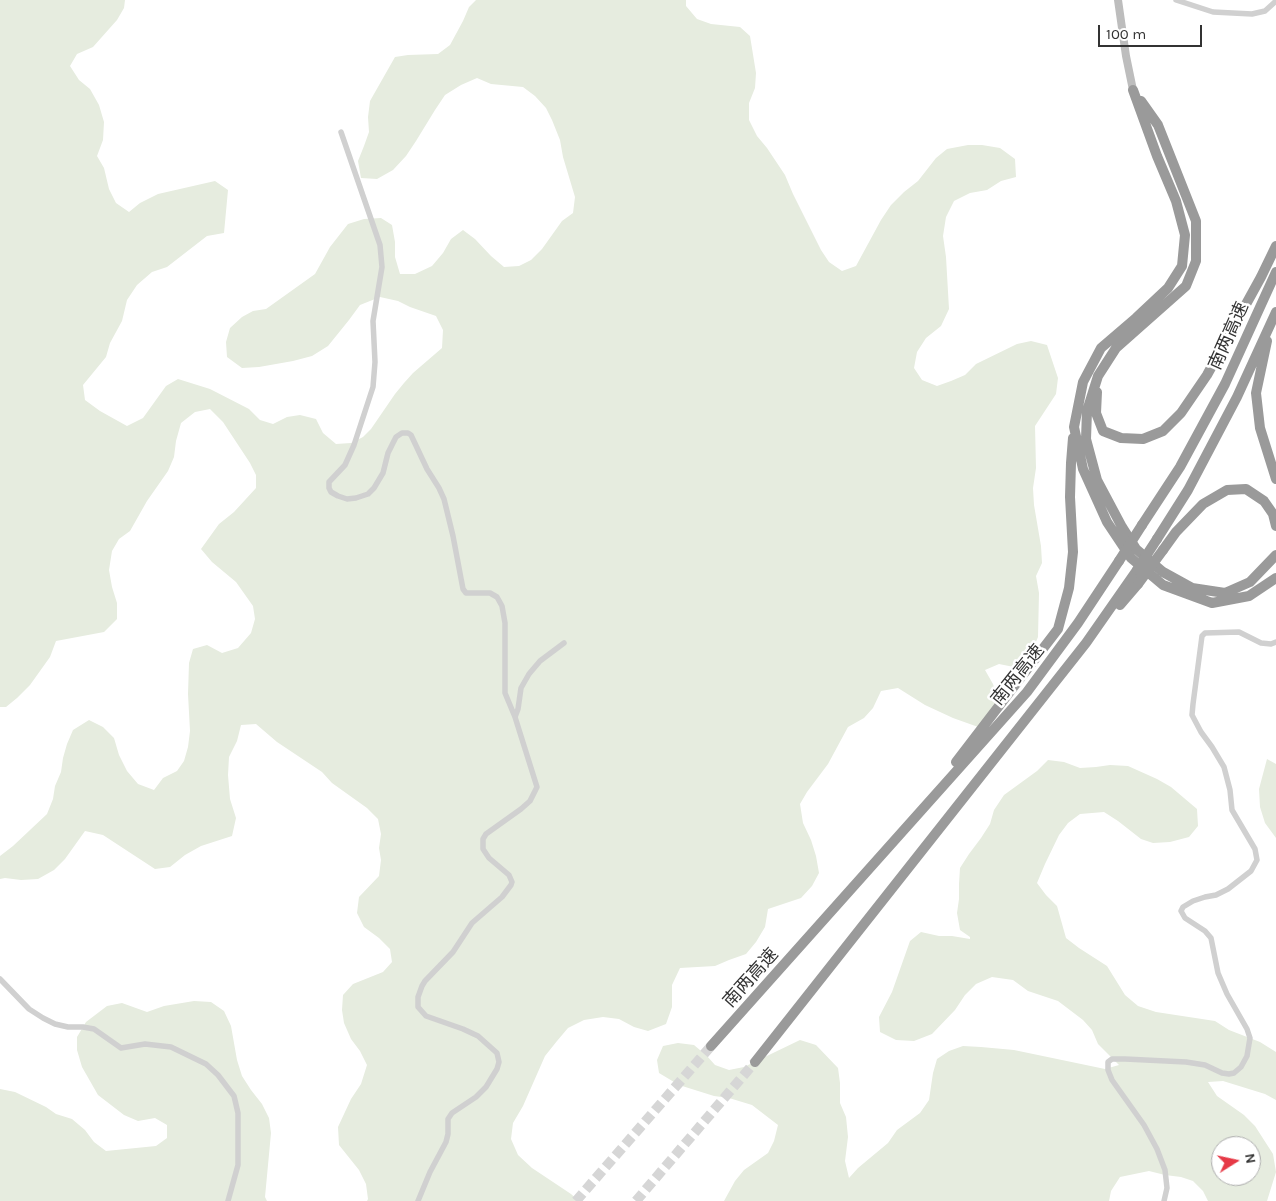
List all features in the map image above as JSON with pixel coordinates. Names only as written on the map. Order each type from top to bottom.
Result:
[{"type":"highway","points":[[1133,90],[1158,125],[1196,221],[1196,261],[1186,286],[1136,318],[1101,348],[1087,412],[1086,439],[1097,480],[1136,549],[1163,572],[1192,588],[1225,593],[1250,582],[1276,555]]},
{"type":"highway","points":[[1094,374],[1096,413],[1104,431],[1121,438],[1143,439],[1163,431],[1181,414],[1207,375],[1262,277],[1276,246]]},
{"type":"highway","name":"南两高速","points":[[711,1046],[1027,692],[1078,623],[1180,467],[1225,384],[1276,272]]},
{"type":"highway","points":[[1274,316],[1256,393],[1260,428],[1276,479]]},
{"type":"highway","name":"南两高速","points":[[755,1062],[1086,643],[1137,570],[1188,490],[1237,397],[1274,316]]},
{"type":"highway","points":[[906,828],[1058,629],[1069,588],[1073,552],[1070,497],[1074,427],[1083,382],[1094,374]]},
{"type":"highway","points":[[1074,427],[1083,469],[1107,522],[1131,558],[1163,585],[1212,603],[1249,596],[1276,578]]},
{"type":"highway","points":[[1086,643],[1138,584],[1176,532],[1203,504],[1227,490],[1246,489],[1264,501],[1273,514],[1276,526]]},
{"type":"street","points":[[1118,0],[1133,90]]},
{"type":"street","points":[[1176,0],[1213,12],[1252,14],[1265,11],[1276,1]]},
{"type":"street","points":[[340,132],[380,245],[382,267],[373,321],[375,362],[373,387],[354,445],[345,465],[329,482],[329,488],[331,492],[338,496],[347,498],[356,498],[368,494],[374,488],[382,473],[388,453],[396,437],[402,433],[411,435],[444,500],[463,589],[466,594],[490,592],[497,597],[502,606],[505,623],[505,693],[538,786],[530,801],[486,834],[483,839],[483,849],[489,858],[509,875],[512,885],[502,897],[472,923],[453,952],[425,981],[418,998],[418,1007],[426,1016],[478,1036],[497,1053],[499,1062],[498,1069],[486,1086],[476,1097],[448,1119],[446,1142],[430,1172],[418,1201]]},
{"type":"street","points":[[1164,1201],[1167,1188],[1165,1170],[1157,1149],[1144,1125],[1112,1080],[1108,1070],[1108,1062],[1112,1059],[1126,1058],[1186,1062],[1205,1065],[1222,1073],[1229,1074],[1234,1073],[1241,1067],[1247,1056],[1250,1038],[1218,974],[1211,938],[1205,931],[1185,918],[1181,911],[1183,907],[1205,896],[1216,895],[1228,889],[1251,871],[1257,860],[1256,849],[1232,810],[1230,790],[1224,767],[1192,715],[1202,636],[1205,633],[1239,632],[1261,643],[1271,644],[1276,642]]},
{"type":"street","points":[[515,717],[521,688],[529,674],[540,661],[564,643]]},
{"type":"street","points":[[0,979],[30,1009],[54,1024],[94,1029],[121,1048],[145,1044],[171,1047],[206,1064],[218,1075],[234,1096],[238,1113],[238,1165],[228,1201]]},
{"type":"shaded area","points":[[0,0],[125,0],[124,8],[117,20],[93,47],[77,54],[70,66],[79,80],[90,89],[99,105],[104,122],[103,140],[97,156],[104,168],[109,189],[116,203],[129,212],[140,203],[158,194],[215,181],[228,190],[224,233],[207,236],[167,267],[152,272],[137,285],[127,300],[122,321],[110,343],[106,357],[83,385],[85,400],[127,426],[143,418],[166,386],[178,379],[210,389],[249,409],[260,420],[273,424],[287,417],[300,415],[316,419],[323,433],[336,444],[351,443],[363,437],[371,429],[404,383],[442,348],[443,330],[436,316],[398,301],[380,297],[360,305],[328,346],[312,356],[259,367],[242,368],[227,357],[226,342],[230,328],[242,317],[253,311],[266,309],[315,274],[330,247],[348,224],[364,219],[381,218],[392,225],[395,257],[400,274],[415,274],[432,266],[443,253],[451,239],[463,230],[504,267],[519,266],[531,260],[542,249],[562,221],[573,213],[575,197],[560,140],[546,108],[523,87],[491,84],[477,78],[445,95],[406,156],[393,170],[377,179],[361,178],[358,161],[369,132],[370,101],[395,57],[438,54],[450,45],[469,7],[476,0],[686,0],[686,6],[697,19],[711,24],[740,27],[750,36],[756,73],[755,88],[749,103],[749,120],[757,136],[785,175],[821,250],[829,262],[842,271],[856,266],[891,205],[918,181],[936,158],[947,149],[968,145],[982,145],[1000,148],[1015,159],[1016,177],[1001,181],[987,190],[970,193],[954,201],[946,217],[943,236],[949,309],[941,326],[926,338],[917,352],[914,368],[922,380],[937,386],[965,375],[976,364],[1017,344],[1031,341],[1047,345],[1058,378],[1056,394],[1035,426],[1036,468],[1033,488],[1042,563],[1036,576],[1039,593],[1038,637],[1030,656],[1014,667],[999,664],[985,670],[993,684],[998,699],[995,719],[981,728],[925,705],[898,688],[881,691],[873,708],[864,718],[848,727],[828,764],[800,804],[803,823],[811,840],[819,873],[812,886],[801,898],[768,909],[765,927],[746,954],[715,966],[680,968],[672,985],[672,1007],[666,1024],[648,1031],[634,1027],[619,1019],[603,1017],[584,1020],[568,1028],[557,1041],[545,1056],[523,1106],[513,1123],[511,1139],[518,1155],[532,1168],[579,1201],[367,1201],[366,1184],[359,1170],[339,1145],[338,1127],[351,1099],[361,1084],[367,1065],[351,1039],[344,1023],[342,1010],[343,995],[353,984],[383,972],[392,962],[390,949],[364,927],[357,913],[359,897],[379,876],[381,834],[378,819],[367,808],[332,783],[322,772],[277,742],[256,724],[241,725],[237,741],[229,757],[230,799],[236,818],[232,836],[201,846],[185,855],[170,867],[155,869],[103,835],[85,831],[65,859],[54,870],[38,879],[0,879],[0,856],[47,814],[61,772],[67,744],[73,730],[89,720],[103,727],[114,738],[119,755],[127,771],[138,784],[154,790],[163,778],[177,771],[184,761],[190,731],[189,663],[193,649],[207,645],[222,653],[238,648],[251,633],[255,619],[253,606],[236,582],[212,562],[201,549],[219,524],[234,512],[256,488],[256,475],[223,422],[210,409],[195,412],[181,423],[174,457],[168,471],[147,501],[130,531],[119,539],[112,551],[109,570],[117,603],[117,619],[104,632],[56,641],[50,657],[30,685],[6,707],[0,707]]},
{"type":"shaded area","points":[[1267,759],[1276,764],[1276,838],[1265,823],[1260,807],[1259,789]]},
{"type":"shaded area","points":[[1048,760],[1064,762],[1080,768],[1110,765],[1128,766],[1171,787],[1197,809],[1198,826],[1189,837],[1170,842],[1153,843],[1141,839],[1104,812],[1080,814],[1068,823],[1059,835],[1037,883],[1057,906],[1066,938],[1107,966],[1125,995],[1138,1006],[1156,1012],[1215,1021],[1229,1030],[1260,1042],[1276,1052],[1276,1100],[1265,1094],[1223,1081],[1208,1082],[1217,1096],[1244,1115],[1255,1126],[1273,1154],[1276,1172],[1267,1201],[1208,1201],[1203,1191],[1193,1181],[1149,1171],[1120,1177],[1111,1191],[1109,1201],[724,1201],[735,1181],[744,1170],[768,1153],[774,1141],[778,1125],[752,1105],[679,1085],[659,1073],[657,1060],[663,1046],[678,1043],[694,1045],[715,1065],[729,1070],[744,1067],[800,1040],[816,1045],[838,1068],[840,1103],[846,1117],[848,1137],[845,1161],[849,1178],[888,1143],[897,1130],[920,1113],[929,1100],[937,1059],[949,1051],[963,1046],[981,1047],[1014,1050],[1105,1069],[1119,1065],[1098,1044],[1092,1030],[1083,1020],[1058,1001],[1028,991],[1013,980],[992,977],[976,984],[932,1034],[914,1041],[896,1040],[880,1032],[879,1017],[892,992],[910,941],[921,932],[970,939],[960,930],[957,913],[960,868],[990,824],[994,810],[1004,795],[1037,771]]},
{"type":"shaded area","points":[[194,1001],[211,1002],[224,1011],[231,1026],[242,1076],[262,1104],[269,1118],[271,1133],[265,1197],[267,1201],[0,1201],[0,1089],[15,1092],[56,1114],[72,1119],[85,1130],[94,1142],[106,1151],[156,1146],[167,1138],[167,1125],[155,1118],[138,1121],[124,1115],[98,1095],[82,1067],[77,1050],[77,1037],[86,1022],[107,1006],[122,1003],[147,1012],[164,1006]]},
{"type":"tunnel","points":[[576,1201],[711,1046]]},
{"type":"tunnel","points":[[636,1201],[755,1062]]}]
